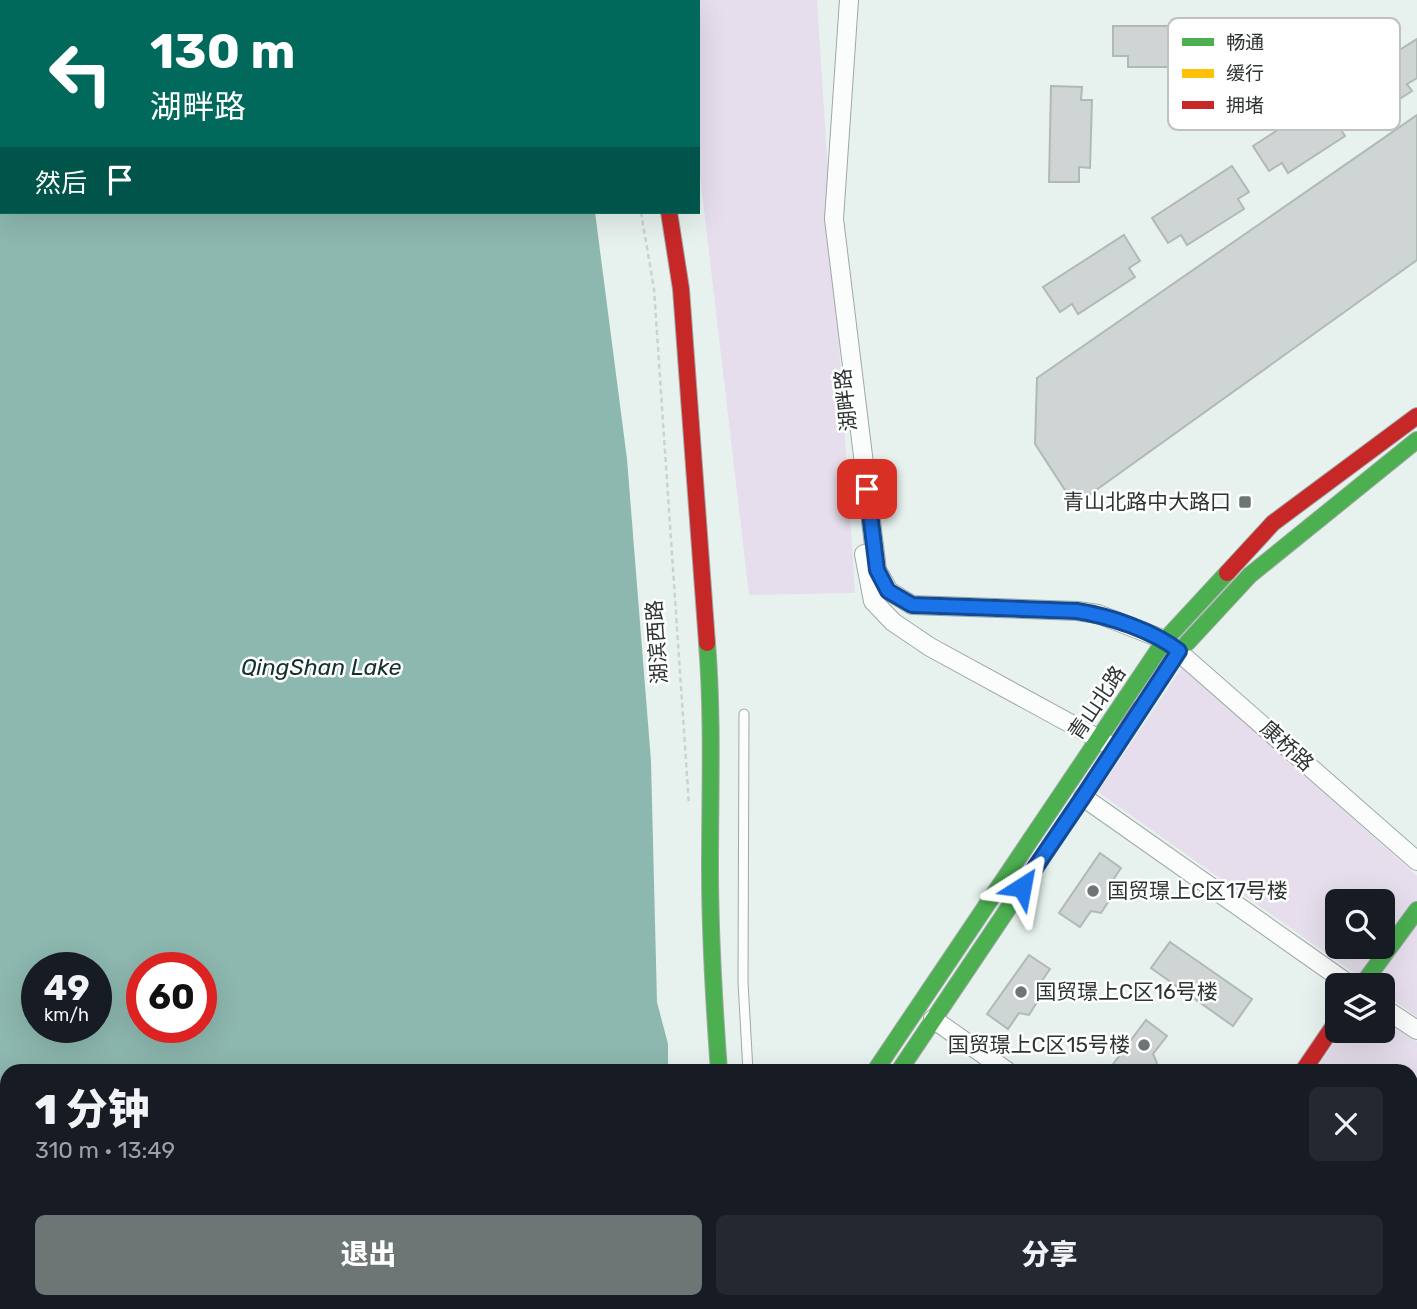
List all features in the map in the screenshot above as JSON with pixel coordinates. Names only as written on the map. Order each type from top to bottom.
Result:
[{"type":"main road","points":[[668,214],[681,289],[710,679],[710,872],[718,1064]]},
{"type":"main road","name":"青山北路","points":[[880,1064],[1098,739],[1168,647],[1273,523],[1417,416]]},
{"type":"main road","name":"青山北路","points":[[1168,647],[1250,575],[1417,440]]},
{"type":"main road","name":"青山北路","points":[[904,1064],[1150,694]]},
{"type":"main road","points":[[1371,973],[1417,910]]},
{"type":"main road","points":[[1308,1064],[1325,1039]]},
{"type":"street","name":"湖畔路","points":[[838,0],[835,87],[825,218],[860,524],[873,601],[893,622],[930,647],[1114,748]]},
{"type":"street","name":"湖畔路","points":[[849,0],[834,219],[877,570],[888,591],[912,605],[1098,614],[1168,647]]},
{"type":"street","name":"康桥路","points":[[1168,647],[1417,861]]},
{"type":"street","points":[[1083,797],[1333,973]]},
{"type":"street","points":[[1395,1016],[1417,1030]]},
{"type":"street","points":[[933,1019],[997,1064]]},
{"type":"lane","points":[[744,714],[743,982],[748,1064]]},
{"type":"path","name":"湖滨西路","points":[[641,214],[654,289],[689,803]]},
{"type":"shaded area","points":[[700,0],[817,0],[855,593],[749,595],[700,175]]},
{"type":"shaded area","points":[[1183,666],[1417,876],[1417,1017],[1395,1001],[1395,973],[1354,973],[1334,959],[1395,959],[1395,889],[1325,889],[1325,952],[1098,792]]},
{"type":"shaded area","points":[[1395,1027],[1417,1042],[1417,1064],[1320,1064],[1334,1043],[1395,1043]]},
{"type":"water","name":"QingShan Lake","points":[[0,214],[595,214],[627,459],[651,761],[657,1002],[668,1044],[668,1064],[0,1064]]},
{"type":"building","points":[[1113,26],[1168,26],[1168,67],[1128,67],[1128,56],[1113,56]]},
{"type":"building","points":[[1417,39],[1417,78],[1407,84],[1412,91],[1400,99],[1400,50]]},
{"type":"building","points":[[1051,86],[1082,87],[1081,100],[1092,100],[1090,168],[1079,167],[1079,182],[1049,182]]},
{"type":"building","points":[[1417,115],[1417,260],[1078,503],[1065,490],[1035,444],[1037,378],[1395,130],[1400,130],[1400,127]]},
{"type":"building","points":[[1278,130],[1341,130],[1345,136],[1288,173],[1282,163],[1269,171],[1253,146]]},
{"type":"building","points":[[1232,166],[1249,192],[1238,199],[1244,209],[1187,245],[1181,235],[1168,243],[1152,218]]},
{"type":"building","points":[[1124,235],[1140,261],[1129,268],[1135,277],[1078,314],[1072,304],[1060,312],[1043,287]]},
{"type":"building","name":"国贸璟上C区17号楼","points":[[1100,853],[1121,868],[1109,886],[1113,895],[1101,913],[1091,911],[1080,927],[1059,913]]},
{"type":"building","points":[[1170,942],[1252,999],[1233,1026],[1151,968]]},
{"type":"building","name":"国贸璟上C区16号楼","points":[[1029,955],[1050,969],[1037,988],[1041,996],[1029,1015],[1019,1013],[1008,1029],[987,1014]]},
{"type":"building","name":"国贸璟上C区15号楼","points":[[1146,1020],[1167,1036],[1153,1054],[1156,1064],[1113,1064]]},
{"type":"traffic: fast","points":[[1187,643],[1250,575],[1417,440]]},
{"type":"traffic: fast","points":[[880,1064],[1165,640],[1227,573]]},
{"type":"traffic: fast","points":[[707,643],[711,727],[711,919],[719,1064]]},
{"type":"traffic: fast","points":[[904,1064],[1140,709]]},
{"type":"traffic: fast","points":[[1371,973],[1417,910]]},
{"type":"traffic: jam","points":[[669,214],[681,289],[707,643]]},
{"type":"traffic: jam","points":[[1227,573],[1273,523],[1417,416]]},
{"type":"traffic: jam","points":[[1308,1064],[1325,1039]]},
{"type":"place","name":"青山北路中大路口","points":[[1245,502]]},
{"type":"place","name":"国贸璟上C区17号楼","points":[[1093,891]]},
{"type":"place","name":"国贸璟上C区16号楼","points":[[1021,992]]},
{"type":"place","name":"国贸璟上C区15号楼","points":[[1144,1045]]},
{"type":"route","points":[[867,489],[877,570],[888,591],[912,605],[1098,614],[1165,640],[1179,651],[1022,887]]}]
